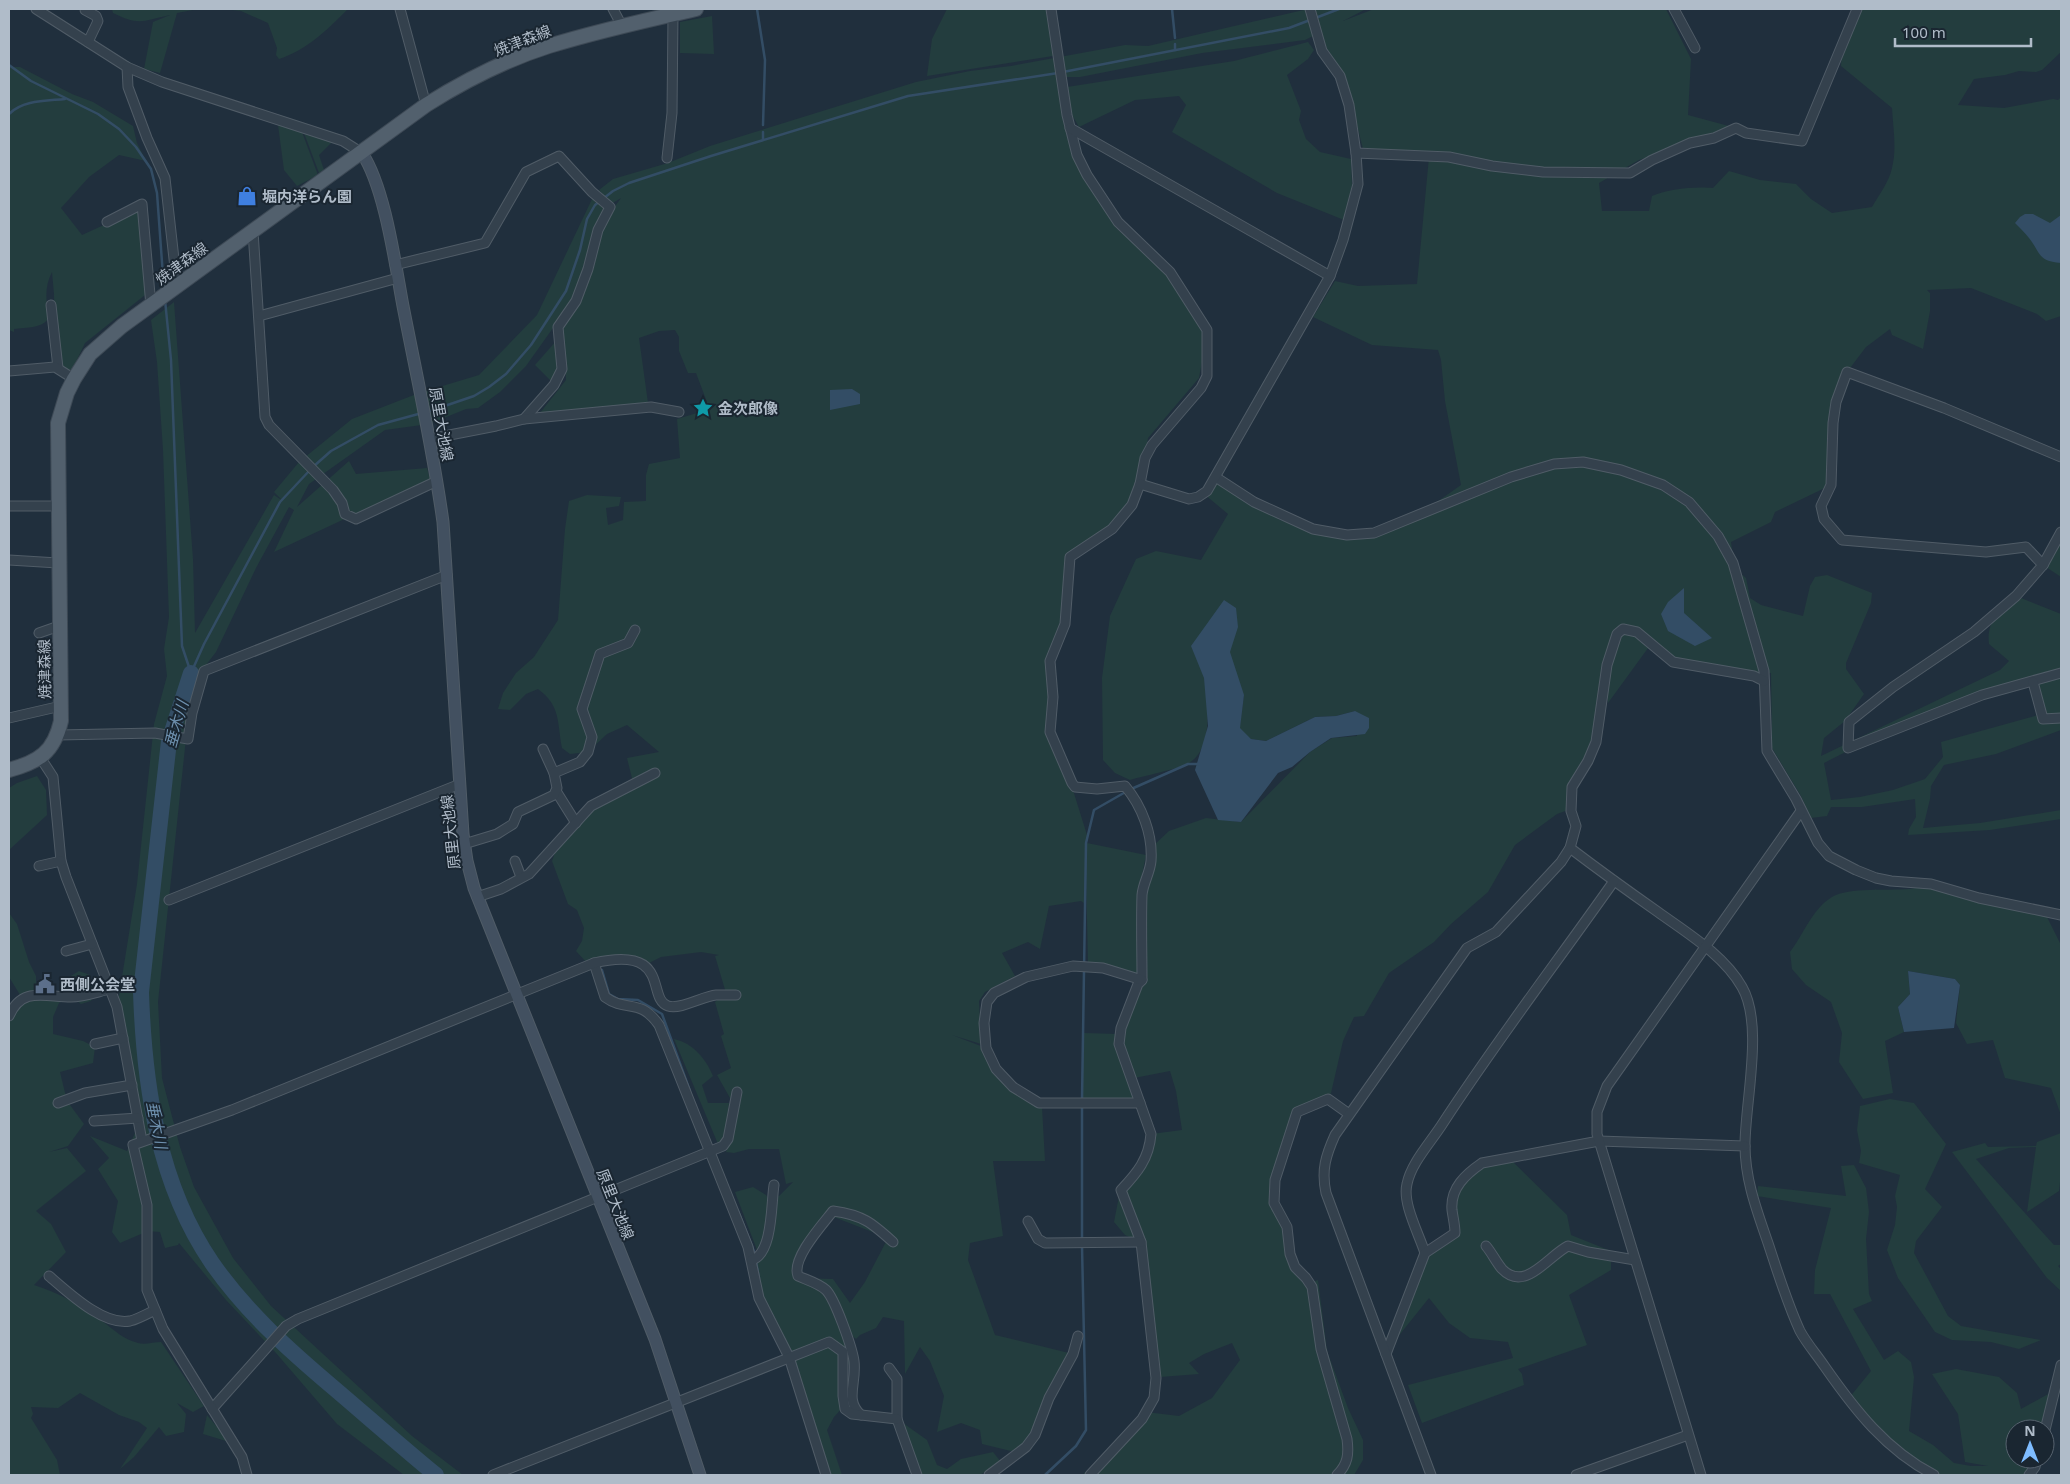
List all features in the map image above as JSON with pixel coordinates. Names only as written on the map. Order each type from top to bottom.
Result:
[{"type":"main road","name":"焼津森線","points":[[58,735],[61,721],[58,423],[67,392],[90,354],[122,326],[426,106],[456,87],[507,62],[548,46],[696,9]]},
{"type":"main road","name":"原里大池線","points":[[362,153],[374,179],[396,265],[423,397],[437,481],[447,575],[464,844],[467,861],[477,897],[655,1339],[700,1475]]},
{"type":"main road","points":[[9,770],[28,765],[40,757],[50,749],[58,735]]},
{"type":"street","points":[[36,9],[127,67],[162,82],[343,141],[362,153]]},
{"type":"street","points":[[400,9],[426,106]]},
{"type":"street","points":[[614,9],[622,26]]},
{"type":"street","points":[[1051,9],[1076,155],[1118,222],[1170,272],[1207,330],[1207,376],[1200,388],[1152,445],[1145,458],[1140,484],[1132,505],[1112,529],[1070,557],[1065,624],[1050,661],[1052,697],[1050,732],[1072,783],[1075,787],[1097,789],[1124,786],[1148,827],[1151,844],[1151,862],[1142,892],[1142,980],[1138,984],[1122,1028],[1119,1044],[1151,1134],[1150,1150],[1135,1176],[1121,1190],[1141,1242],[1156,1378],[1154,1398],[1142,1419],[1090,1475]]},
{"type":"street","points":[[1674,9],[1695,48]]},
{"type":"street","points":[[1356,153],[1449,157],[1492,166],[1543,172],[1630,173],[1652,160],[1690,143],[1714,138],[1736,128],[1746,134],[1802,142],[1857,9]]},
{"type":"street","points":[[85,10],[96,16],[98,21],[88,42]]},
{"type":"street","points":[[1140,484],[1190,499],[1208,491],[1330,276],[1343,240],[1358,184],[1356,153],[1349,105],[1340,76],[1322,51],[1310,11]]},
{"type":"street","points":[[667,158],[672,113],[673,14]]},
{"type":"street","points":[[127,67],[128,87],[147,138],[165,178],[176,287]]},
{"type":"street","points":[[1070,128],[1330,276]]},
{"type":"street","points":[[396,265],[485,243],[526,172],[559,156],[592,192],[610,207],[598,230],[588,269],[576,301],[558,327],[562,369],[554,385],[524,418]]},
{"type":"street","points":[[107,222],[142,204],[151,306]]},
{"type":"street","points":[[253,231],[266,417],[269,425],[320,477],[342,503],[345,514],[356,519],[437,481]]},
{"type":"street","points":[[259,316],[398,278]]},
{"type":"street","points":[[51,305],[58,368]]},
{"type":"street","points":[[9,371],[56,367],[74,378]]},
{"type":"street","points":[[2043,565],[2026,547],[1986,552],[1842,540],[1824,519],[1821,506],[1831,485],[1833,423],[1836,402],[1847,372],[1926,401],[2061,457]]},
{"type":"street","points":[[429,439],[496,426],[524,418],[651,407],[679,412]]},
{"type":"street","points":[[1217,478],[1254,502],[1313,529],[1347,535],[1374,533],[1510,477],[1554,464],[1583,462],[1621,470],[1663,485],[1689,502],[1718,536],[1733,563],[1764,671],[1767,751],[1818,843],[1830,856],[1869,876],[1890,881],[1931,884],[1979,898],[2061,914]]},
{"type":"street","points":[[9,506],[58,506]]},
{"type":"street","points":[[2061,532],[2043,565],[2016,596],[1974,632],[1893,687],[1849,722],[1848,748],[1982,695],[2061,673]]},
{"type":"street","points":[[9,560],[58,563]]},
{"type":"street","points":[[58,735],[155,733],[188,739],[192,712],[204,671],[447,575]]},
{"type":"street","points":[[39,633],[59,626]]},
{"type":"street","points":[[1431,1475],[1326,1192],[1323,1180],[1323,1167],[1326,1154],[1335,1135],[1349,1114],[1468,948],[1496,932],[1561,862],[1570,848],[1576,826],[1572,811],[1572,788],[1588,761],[1596,742],[1606,671],[1616,634],[1623,629],[1636,632],[1673,662],[1754,676],[1764,681]]},
{"type":"street","points":[[554,773],[580,762],[588,752],[592,737],[582,709],[600,654],[628,643],[635,630]]},
{"type":"street","points":[[2032,682],[2044,720],[2061,718]]},
{"type":"street","points":[[9,718],[60,706]]},
{"type":"street","points":[[543,749],[554,773],[556,791],[576,823]]},
{"type":"street","points":[[40,757],[53,777],[61,861],[116,1007],[142,1142]]},
{"type":"street","points":[[477,897],[501,889],[529,874],[591,806],[655,773]]},
{"type":"street","points":[[169,900],[460,784]]},
{"type":"street","points":[[464,844],[497,834],[513,824],[518,812],[554,795],[556,791]]},
{"type":"street","points":[[1701,1475],[1599,1141],[1597,1134],[1597,1112],[1608,1086],[1801,811]]},
{"type":"street","points":[[1570,848],[1706,947],[1727,968],[1742,987],[1751,1022],[1752,1054],[1745,1146],[1750,1190],[1784,1292],[1801,1333],[1847,1399],[1887,1444],[1914,1465],[1932,1475]]},
{"type":"street","points":[[39,866],[61,861]]},
{"type":"street","points":[[515,861],[521,878]]},
{"type":"street","points":[[1425,1253],[1406,1198],[1406,1185],[1415,1162],[1427,1149],[1476,1073],[1614,881]]},
{"type":"street","points":[[66,951],[92,944]]},
{"type":"street","points":[[247,1475],[242,1456],[167,1336],[147,1290],[147,1205],[133,1145],[232,1110],[516,994],[594,963],[610,959],[626,959],[647,966],[653,974],[661,1000],[667,1006],[675,1006],[715,995],[736,996]]},
{"type":"street","points":[[594,963],[605,997],[619,1004],[636,1006],[646,1010],[659,1025],[748,1247],[759,1298],[789,1357],[826,1475]]},
{"type":"street","points":[[1140,1103],[1076,1104],[1039,1102],[1013,1087],[996,1069],[986,1048],[984,1023],[987,1002],[994,993],[1026,976],[1073,966],[1103,968],[1142,980]]},
{"type":"street","points":[[9,1016],[22,998],[32,994],[72,997],[110,989]]},
{"type":"street","points":[[95,1044],[123,1038]]},
{"type":"street","points":[[58,1103],[85,1093],[132,1085]]},
{"type":"street","points":[[212,1409],[286,1326],[298,1319],[723,1146],[728,1139],[738,1092]]},
{"type":"street","points":[[1337,1475],[1347,1462],[1347,1439],[1321,1349],[1312,1287],[1306,1278],[1295,1268],[1290,1254],[1287,1227],[1274,1203],[1275,1180],[1297,1112],[1328,1099],[1349,1114]]},
{"type":"street","points":[[94,1121],[138,1118]]},
{"type":"street","points":[[1386,1354],[1425,1253],[1455,1233],[1452,1208],[1455,1190],[1466,1174],[1482,1163],[1599,1141],[1745,1146]]},
{"type":"street","points":[[752,1260],[758,1258],[762,1253],[767,1240],[774,1184]]},
{"type":"street","points":[[862,1415],[854,1408],[851,1402],[854,1361],[849,1338],[839,1316],[827,1290],[798,1276],[796,1271],[798,1261],[816,1231],[833,1212],[848,1213],[870,1222],[893,1242]]},
{"type":"street","points":[[1028,1221],[1038,1239],[1045,1243],[1141,1242]]},
{"type":"street","points":[[1486,1246],[1503,1269],[1515,1277],[1526,1277],[1536,1271],[1557,1252],[1568,1246],[1588,1252],[1635,1260]]},
{"type":"street","points":[[49,1276],[83,1304],[106,1318],[121,1321],[130,1320],[155,1310]]},
{"type":"street","points":[[994,1474],[1026,1447],[1035,1436],[1050,1398],[1073,1354],[1078,1336]]},
{"type":"street","points":[[493,1475],[830,1342],[843,1352],[843,1396],[845,1409],[852,1414],[897,1419]]},
{"type":"street","points":[[2048,1419],[2061,1365]]},
{"type":"street","points":[[889,1368],[897,1379],[897,1419],[917,1475]]},
{"type":"street","points":[[1576,1475],[1688,1435]]},
{"type":"green space","points":[[112,9],[198,9],[177,13],[160,73],[144,69],[153,22],[170,15],[135,21],[113,13]]},
{"type":"green space","points":[[223,9],[348,9],[308,44],[279,59],[276,55],[277,48],[268,23],[241,11]]},
{"type":"green space","points":[[947,9],[1046,9],[1053,56],[927,76],[932,39]]},
{"type":"green space","points":[[1308,9],[1366,9],[1343,21],[1374,9],[1666,9],[1691,59],[1688,115],[1736,128],[1639,160],[1599,183],[1602,211],[1649,211],[1652,196],[1681,189],[1713,188],[1729,171],[1760,180],[1796,184],[1811,199],[1832,213],[1872,207],[1889,178],[1894,153],[1892,108],[1841,66],[1842,46],[1857,9],[2061,9],[2061,52],[2042,70],[2036,72],[2019,71],[1974,79],[1958,105],[2004,108],[2053,99],[2058,100],[2061,97],[2061,316],[2046,321],[2037,314],[1971,288],[1927,290],[1930,293],[1930,311],[1923,349],[1892,335],[1890,329],[1866,347],[1847,372],[1833,423],[1831,485],[1775,512],[1771,522],[1731,542],[1735,569],[1746,578],[1750,598],[1761,605],[1803,616],[1810,586],[1815,577],[1827,575],[1872,593],[1871,603],[1846,663],[1846,669],[1864,694],[1845,721],[1824,738],[1821,756],[2000,670],[2009,661],[1989,644],[1990,628],[2000,611],[2016,596],[2061,614],[2061,730],[1996,754],[1944,765],[1931,786],[1923,828],[1980,823],[2061,810],[2061,819],[1990,830],[1908,835],[1909,829],[1916,817],[1915,799],[1862,807],[1831,807],[1827,816],[1811,818],[1801,796],[1772,748],[1771,673],[1723,671],[1673,662],[1651,644],[1608,703],[1606,676],[1594,748],[1583,770],[1571,809],[1557,814],[1515,845],[1488,892],[1451,924],[1434,942],[1389,973],[1364,1016],[1354,1017],[1343,1041],[1329,1097],[1297,1112],[1287,1160],[1272,1200],[1287,1227],[1289,1254],[1312,1282],[1318,1280],[1327,1351],[1348,1408],[1363,1440],[1363,1460],[1354,1475],[1083,1475],[1085,1472],[1092,1473],[1146,1412],[1179,1416],[1212,1398],[1240,1360],[1232,1343],[1204,1354],[1189,1363],[1199,1374],[1160,1377],[1141,1242],[1125,1235],[1114,1222],[1120,1191],[1135,1176],[1151,1134],[1182,1130],[1176,1091],[1170,1071],[1134,1078],[1136,1103],[1082,1098],[1084,1033],[1117,1034],[1142,980],[1142,892],[1153,846],[1169,831],[1206,818],[1241,822],[1310,752],[1332,738],[1357,736],[1355,711],[1336,716],[1315,717],[1266,741],[1251,739],[1239,732],[1244,695],[1203,660],[1208,716],[1204,743],[1198,755],[1184,765],[1130,780],[1115,773],[1103,760],[1102,678],[1110,616],[1136,559],[1156,551],[1201,560],[1228,514],[1204,494],[1217,478],[1280,520],[1307,528],[1370,533],[1417,516],[1461,485],[1445,401],[1441,360],[1438,350],[1372,345],[1313,317],[1335,281],[1358,286],[1417,284],[1429,157],[1363,149],[1344,73],[1327,49],[1321,32],[1305,40],[1202,53],[1080,77],[1062,77],[1062,97],[1071,151],[1116,228],[1168,274],[1204,332],[1204,351],[1199,378],[1148,438],[1132,505],[1112,529],[1070,557],[1065,624],[1051,668],[1050,732],[1072,787],[1087,835],[1087,843],[1146,855],[1140,885],[1137,978],[1088,962],[1086,875],[1084,903],[1081,901],[1049,906],[1040,949],[1028,942],[1002,953],[1015,976],[985,992],[979,1001],[981,1044],[952,1035],[986,1048],[996,1069],[1042,1107],[1045,1161],[993,1161],[1003,1236],[970,1243],[968,1260],[995,1335],[1073,1354],[1019,1453],[982,1444],[980,1430],[961,1423],[937,1432],[944,1396],[930,1361],[920,1347],[905,1374],[904,1321],[883,1317],[876,1328],[860,1335],[856,1339],[850,1334],[852,1366],[847,1364],[844,1406],[834,1417],[827,1430],[842,1475],[827,1475],[786,1352],[759,1298],[754,1261],[763,1253],[772,1198],[779,1196],[793,1182],[786,1184],[779,1149],[749,1149],[734,1153],[726,1152],[732,1138],[730,1098],[717,1075],[731,1068],[721,1036],[724,1034],[715,1002],[726,993],[715,956],[719,955],[701,952],[661,957],[645,965],[633,959],[587,963],[576,951],[582,941],[584,928],[577,910],[568,904],[552,861],[559,842],[591,806],[629,784],[632,778],[627,758],[659,752],[627,725],[607,734],[588,752],[570,754],[562,748],[557,715],[554,708],[551,702],[538,689],[526,694],[510,710],[498,709],[503,693],[516,673],[534,657],[558,620],[569,501],[587,495],[621,497],[619,506],[606,508],[608,525],[623,520],[624,502],[646,501],[646,475],[649,464],[680,458],[677,419],[704,411],[707,402],[696,373],[688,373],[679,351],[679,337],[675,330],[659,331],[639,338],[648,403],[540,413],[566,380],[563,324],[611,212],[621,198],[611,204],[599,190],[613,179],[668,163],[710,146],[916,82],[1125,45],[1148,46]],"holes":[[[2032,678],[2042,714],[1941,742],[1943,757],[1925,779],[1893,790],[1860,797],[1831,800],[1824,763],[1941,706]],[[826,1214],[888,1238],[865,1282],[850,1303],[833,1279],[797,1278],[796,1271]]]},
{"type":"green space","points":[[712,16],[714,54],[680,53],[680,22]]},
{"type":"green space","points":[[1308,42],[1314,50],[1308,59],[1287,75],[1301,111],[1299,120],[1306,139],[1320,152],[1351,159],[1352,185],[1344,220],[1277,193],[1172,132],[1186,105],[1179,96],[1135,100],[1079,127],[1068,108],[1067,87],[1234,61]]},
{"type":"green space","points":[[9,67],[20,67],[72,94],[93,102],[133,126],[137,143],[146,161],[119,155],[89,177],[61,208],[82,235],[139,209],[150,291],[85,343],[72,370],[55,367],[52,272],[47,289],[49,317],[43,324],[38,326],[14,329],[14,332],[9,330]]},
{"type":"green space","points":[[278,125],[302,132],[318,175],[297,186],[284,170]]},
{"type":"green space","points":[[304,133],[332,142],[319,155],[324,170],[319,173]]},
{"type":"green space","points":[[593,197],[607,208],[591,237],[580,283],[570,304],[526,366],[500,392],[478,408],[466,409],[429,424],[385,430],[309,484],[297,507],[349,461],[356,474],[427,468],[430,479],[274,552],[294,510],[289,507],[256,568],[216,652],[206,665],[189,710],[158,1002],[162,1078],[180,1147],[194,1187],[233,1258],[271,1306],[412,1436],[463,1475],[404,1475],[337,1424],[276,1353],[226,1300],[179,1243],[178,1245],[165,1248],[160,1232],[148,1231],[120,1243],[112,1232],[118,1201],[98,1169],[109,1158],[90,1136],[127,1151],[138,1126],[117,1008],[137,884],[154,724],[167,676],[164,649],[169,617],[163,450],[157,362],[151,320],[174,302],[193,559],[195,633],[274,495],[283,501],[274,492],[299,462],[352,419],[419,393],[479,375],[537,315]]},
{"type":"green space","points":[[557,340],[558,373],[553,383],[535,365]]},
{"type":"green space","points":[[2061,531],[2061,577],[2043,565]]},
{"type":"green space","points":[[37,776],[46,790],[47,815],[9,850],[9,788]]},
{"type":"green space","points":[[1931,884],[2044,911],[2061,945],[2061,1115],[2051,1088],[2005,1078],[1993,1040],[1967,1044],[1956,1023],[1960,985],[1955,979],[1908,971],[1910,994],[1898,1007],[1904,1032],[1885,1041],[1893,1093],[1863,1099],[1839,1062],[1842,1033],[1831,1002],[1806,985],[1792,969],[1790,952],[1819,908],[1832,897],[1848,892],[1912,889]]},
{"type":"green space","points":[[9,913],[17,924],[29,962],[36,976],[36,986],[32,994],[22,998],[9,977]]},
{"type":"green space","points":[[79,971],[90,975],[94,992],[91,1001],[81,1004],[72,997],[59,1003],[53,1017],[53,1034],[83,1041],[95,1047],[93,1063],[60,1072],[67,1101],[84,1124],[68,1146],[49,1152],[67,1148],[86,1171],[36,1211],[51,1224],[66,1252],[34,1285],[52,1291],[78,1305],[128,1339],[141,1344],[161,1342],[204,1406],[193,1412],[177,1403],[186,1414],[184,1432],[166,1436],[159,1427],[134,1457],[120,1469],[147,1428],[139,1422],[119,1415],[80,1393],[58,1408],[31,1407],[33,1414],[31,1418],[57,1460],[60,1475],[9,1475],[9,1014],[19,1004],[57,995],[66,979]]},
{"type":"green space","points":[[674,1039],[693,1048],[703,1058],[710,1070],[713,1076],[702,1085],[708,1103],[729,1103],[725,1137],[718,1144]]},
{"type":"green space","points":[[1890,1099],[1914,1103],[1946,1144],[1925,1189],[1942,1207],[1916,1241],[1914,1253],[1948,1316],[1961,1326],[2041,1340],[2019,1349],[1991,1342],[1952,1340],[1935,1332],[1898,1278],[1887,1250],[1895,1225],[1897,1207],[1895,1196],[1900,1175],[1859,1163],[1861,1151],[1857,1130],[1860,1106]]},
{"type":"green space","points":[[2061,1133],[2059,1191],[2027,1212],[2036,1147],[2009,1148],[1976,1159],[2054,1245],[2061,1245],[2061,1264],[2058,1266],[2061,1269],[2061,1291],[2047,1278],[1952,1152],[1985,1143],[1988,1147],[2036,1146],[2037,1142]]},
{"type":"green space","points":[[1509,1158],[1567,1215],[1571,1235],[1611,1251],[1611,1270],[1569,1295],[1587,1345],[1518,1369],[1522,1374],[1524,1385],[1422,1423],[1408,1385],[1513,1358],[1508,1342],[1470,1338],[1449,1323],[1429,1298],[1389,1348],[1425,1253],[1450,1230],[1459,1183],[1492,1161]]},
{"type":"green space","points":[[1854,1165],[1866,1188],[1869,1212],[1866,1239],[1869,1294],[1872,1301],[1853,1309],[1884,1360],[1898,1351],[1911,1362],[1914,1377],[1909,1431],[1933,1445],[1954,1463],[1988,1466],[1965,1462],[1958,1414],[1932,1374],[1956,1369],[1999,1377],[2017,1393],[2021,1409],[2050,1393],[2045,1419],[2005,1419],[2005,1469],[2031,1469],[2027,1475],[1931,1474],[1890,1446],[1849,1398],[1871,1371],[1830,1294],[1814,1294],[1815,1270],[1831,1208],[1757,1196],[1758,1186],[1846,1196],[1841,1166]]},
{"type":"green space","points":[[753,1187],[766,1195],[769,1200],[763,1243],[757,1250],[735,1192]]},
{"type":"green space","points":[[207,1415],[227,1439],[226,1441],[203,1434]]},
{"type":"green space","points":[[903,1423],[927,1440],[937,1465],[947,1469],[961,1459],[993,1452],[1001,1462],[980,1475],[918,1475]]},
{"type":"water","points":[[2025,214],[2033,214],[2050,223],[2061,215],[2061,263],[2043,258],[2029,238],[2015,223]]},
{"type":"water","points":[[852,389],[860,394],[860,404],[830,410],[830,390]]},
{"type":"water","points":[[1684,588],[1684,613],[1712,638],[1695,646],[1668,631],[1661,614],[1668,602]]},
{"type":"water","points":[[1224,600],[1236,608],[1238,627],[1230,652],[1244,695],[1240,728],[1251,739],[1266,741],[1315,717],[1336,716],[1355,711],[1369,718],[1369,728],[1365,734],[1331,738],[1292,767],[1278,773],[1241,822],[1218,820],[1195,770],[1208,726],[1204,678],[1191,646]]},
{"type":"water","points":[[1908,971],[1955,979],[1960,985],[1954,1028],[1904,1032],[1898,1007],[1910,994]]},
{"type":"waterway","points":[[757,9],[765,60],[763,125]]},
{"type":"waterway","points":[[1172,9],[1175,38]]},
{"type":"waterway","points":[[1063,72],[1289,28],[1339,9]]},
{"type":"waterway","points":[[1175,44],[1175,50]]},
{"type":"waterway","points":[[9,65],[31,81],[98,114],[119,129],[136,147],[151,169],[157,193],[164,290]]},
{"type":"waterway","points":[[427,412],[474,396],[489,387],[506,374],[531,345],[566,291],[580,250],[587,219],[595,205],[613,191],[629,183],[711,156],[908,96],[1058,73]]},
{"type":"waterway","points":[[9,114],[15,109],[28,104],[65,99]]},
{"type":"waterway","points":[[763,132],[763,140]]},
{"type":"waterway","points":[[165,300],[171,360],[182,646],[191,673]]},
{"type":"waterway","points":[[314,466],[331,451],[378,425],[422,413]]},
{"type":"waterway","points":[[191,673],[204,644],[280,502],[310,470]]},
{"type":"waterway","name":"垂木川","points":[[191,673],[169,741],[141,992],[146,1062],[151,1098],[157,1133],[167,1167],[179,1200],[194,1232],[212,1263],[239,1298],[269,1330],[302,1360],[436,1475]]},
{"type":"waterway","points":[[1082,1100],[1086,843],[1094,810],[1129,790],[1188,764],[1199,764]]},
{"type":"waterway","points":[[602,970],[609,994],[618,999],[638,1000],[662,1014],[690,1091]]},
{"type":"waterway","points":[[1082,1106],[1082,1240]]},
{"type":"waterway","points":[[738,1211],[755,1254]]},
{"type":"waterway","points":[[1045,1475],[1076,1446],[1086,1430],[1082,1246]]},
{"type":"waterway","points":[[756,1262],[759,1278]]},
{"type":"place","name":"堀内洋らん園","points":[[247,196]]},
{"type":"place","name":"金次郎像","points":[[703,408]]},
{"type":"place","name":"西側公会堂","points":[[45,984]]}]
